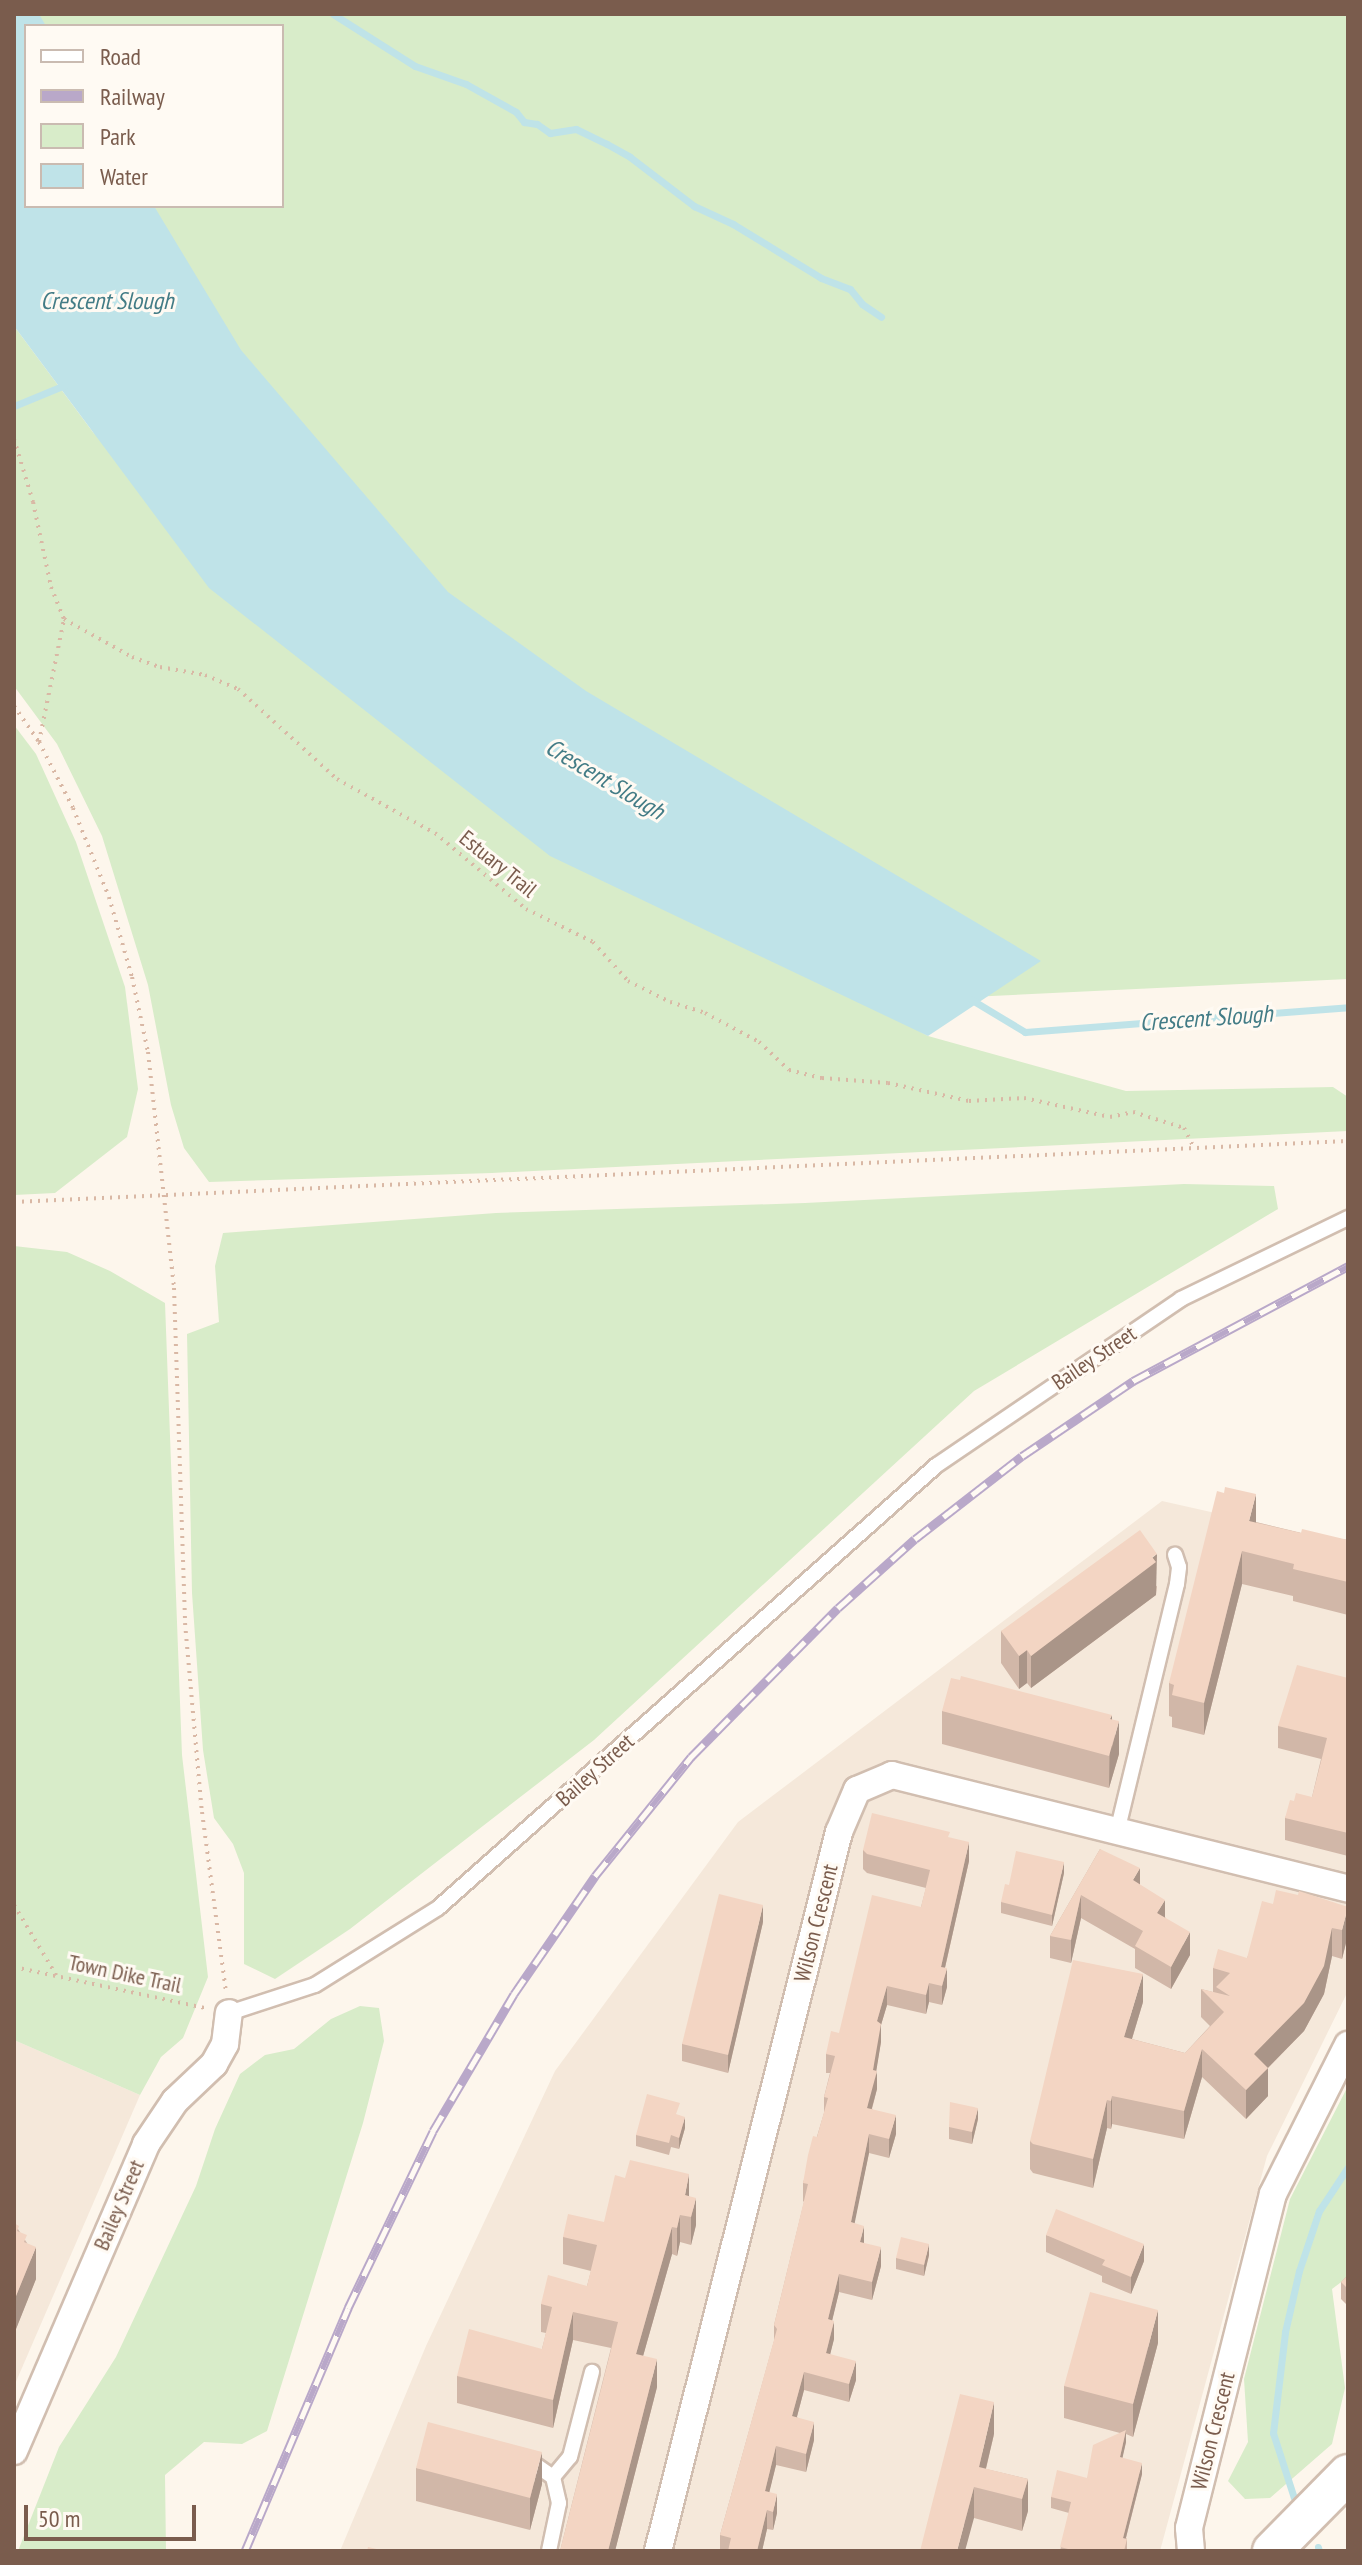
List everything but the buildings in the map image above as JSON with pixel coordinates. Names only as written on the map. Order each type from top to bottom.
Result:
[{"type":"street","name":"Wilson Crescent","points":[[658,2551],[839,1832],[857,1790],[892,1775],[1348,1889]]},
{"type":"street","name":"Bailey Street","points":[[14,2451],[146,2144],[175,2101],[214,2064],[225,2044],[229,2013]]},
{"type":"street","name":"Wilson Crescent","points":[[1191,2551],[1189,2528],[1270,2203],[1280,2175],[1348,2045]]},
{"type":"street","points":[[1272,2551],[1348,2474]]},
{"type":"lane","name":"Bailey Street","points":[[229,2013],[315,1985],[438,1908],[937,1465],[1181,1299],[1348,1218]]},
{"type":"lane","points":[[1117,1832],[1177,1584],[1179,1567],[1175,1555]]},
{"type":"lane","points":[[553,2477],[570,2457],[592,2372]]},
{"type":"lane","points":[[518,2457],[533,2461],[553,2477],[559,2503],[549,2551]]},
{"type":"path","points":[[14,440],[33,502],[51,587],[64,619],[39,742]]},
{"type":"path","name":"Estuary Trail","points":[[64,619],[132,657],[160,667],[205,675],[238,689],[337,779],[435,833],[526,909],[593,942],[628,981],[670,1002],[705,1013],[759,1042],[789,1070],[822,1078],[888,1083],[969,1101],[1024,1098],[1110,1117],[1133,1112],[1184,1128],[1193,1146]]},
{"type":"path","points":[[14,706],[39,742],[73,808],[109,897],[132,977],[148,1052],[174,1288],[185,1623],[202,1812],[229,2013]]},
{"type":"path","points":[[14,1202],[1348,1141]]},
{"type":"path","points":[[14,1905],[56,1976]]},
{"type":"path","name":"Town Dike Trail","points":[[14,1967],[229,2013]]},
{"type":"shaded area","points":[[1162,1501],[1348,1543],[1348,1991],[1267,2156],[1160,2551],[340,2551],[426,2346],[555,2071],[738,1822]]},
{"type":"shaded area","points":[[14,2040],[140,2095],[15,2384],[14,2384]]},
{"type":"green space","points":[[14,14],[1348,14],[1348,979],[865,1002],[928,1036],[1126,1091],[1333,1087],[1348,1097],[1348,1131],[492,1173],[209,1182],[184,1148],[171,1105],[148,985],[102,836],[57,744],[14,686],[14,326],[95,435],[14,293]]},
{"type":"green space","points":[[14,725],[36,754],[76,842],[125,987],[138,1089],[127,1137],[55,1193],[14,1195]]},
{"type":"green space","points":[[1184,1184],[1274,1186],[1278,1209],[974,1391],[594,1740],[350,1929],[275,1979],[244,1964],[244,1873],[233,1844],[214,1818],[203,1750],[192,1593],[187,1334],[219,1322],[215,1266],[223,1233],[496,1213],[805,1203]]},
{"type":"green space","points":[[14,1246],[67,1252],[110,1271],[165,1303],[182,1755],[208,1977],[183,2038],[161,2057],[140,2095],[14,2040]]},
{"type":"green space","points":[[360,2006],[379,2008],[384,2041],[363,2123],[267,2431],[242,2444],[204,2442],[165,2475],[166,2551],[18,2551],[59,2447],[116,2357],[196,2186],[215,2129],[240,2074],[265,2055],[294,2049],[331,2019]]},
{"type":"green space","points":[[1348,2086],[1348,2277],[1332,2289],[1345,2388],[1332,2444],[1270,2498],[1245,2499],[1228,2481],[1248,2442],[1244,2379],[1290,2199]]},
{"type":"water","name":"Crescent Slough","points":[[14,14],[39,14],[45,24],[24,24],[24,208],[155,208],[241,350],[448,592],[586,691],[1041,961],[928,1036],[550,856],[209,588],[14,326]]},
{"type":"waterway","points":[[333,14],[415,66],[466,84],[516,112],[524,122],[537,124],[550,133],[576,129],[607,144],[630,157],[694,206],[733,224],[821,278],[850,289],[862,304],[881,317]]},
{"type":"waterway","points":[[14,406],[65,385]]},
{"type":"waterway","name":"Crescent Slough","points":[[972,1000],[1025,1032],[1348,1007]]},
{"type":"waterway","points":[[1294,2498],[1273,2433],[1285,2332],[1299,2271],[1319,2211],[1348,2167]]},
{"type":"waterway","points":[[1318,2547],[1319,2551]]},
{"type":"railway","points":[[245,2551],[348,2308],[433,2131],[514,1994],[595,1876],[691,1757],[838,1608],[915,1539],[1022,1456],[1133,1381],[1348,1266]]}]
